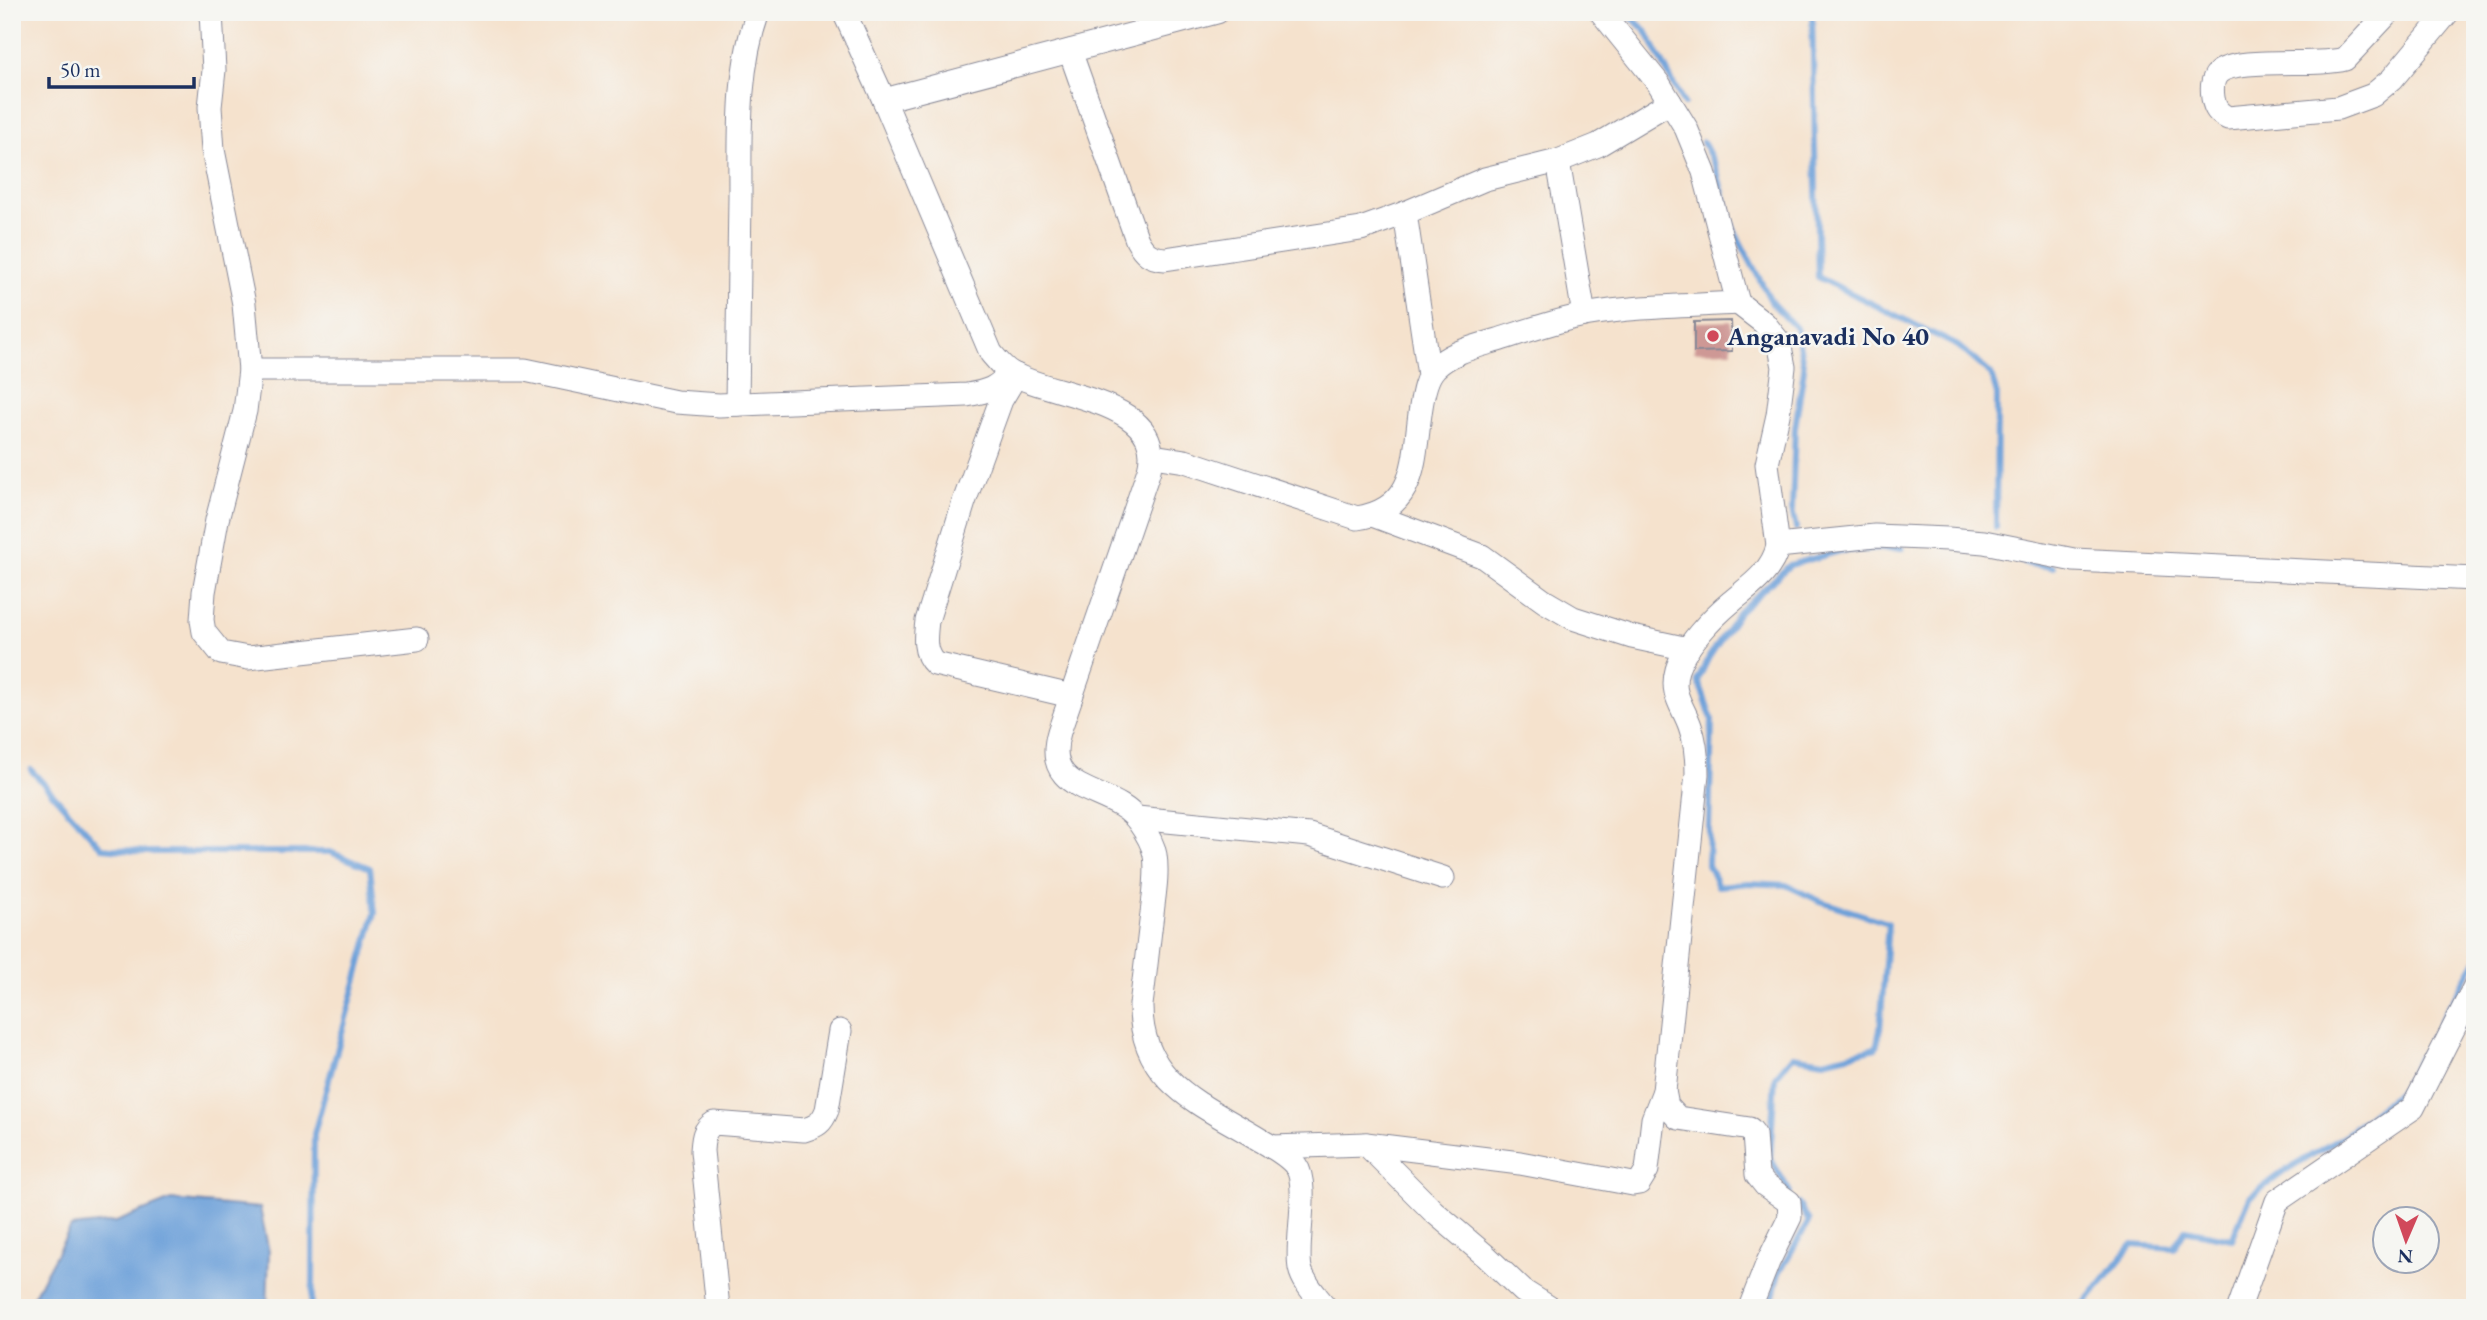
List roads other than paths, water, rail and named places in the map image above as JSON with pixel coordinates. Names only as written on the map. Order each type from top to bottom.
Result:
[{"type":"street","points":[[211,12],[214,70],[210,107],[213,150],[244,304],[250,370],[245,411],[217,520],[204,592],[204,632],[221,653],[248,658],[417,639]]},
{"type":"street","points":[[737,404],[742,86],[750,36],[758,12]]},
{"type":"street","points":[[844,12],[992,353],[999,363],[1013,374],[1079,394],[1117,410],[1142,432],[1151,446],[1153,456],[1055,745],[1062,772],[1081,788],[1123,806],[1137,818],[1148,835],[1155,855],[1155,883],[1141,1023],[1152,1059],[1163,1075],[1178,1089],[1272,1147],[1297,1167],[1301,1176],[1300,1267],[1308,1284],[1326,1308]]},
{"type":"street","points":[[884,100],[1217,12]]},
{"type":"street","points":[[1272,1147],[1366,1144],[1520,1163],[1633,1184],[1639,1182],[1647,1170],[1653,1119],[1664,1091],[1697,774],[1696,747],[1675,692],[1677,670],[1688,649],[1727,605],[1762,576],[1775,558],[1778,546],[1767,464],[1778,415],[1784,367],[1779,342],[1764,323],[1738,303],[1704,172],[1686,128],[1659,84],[1601,12]]},
{"type":"street","points":[[2389,12],[2345,59],[2230,66],[2220,71],[2215,76],[2212,87],[2215,108],[2228,118],[2308,113],[2353,104],[2382,89],[2448,12]]},
{"type":"street","points":[[1070,51],[1137,240],[1142,250],[1154,258],[1165,260],[1361,229],[1485,179],[1558,161],[1598,145],[1670,102]]},
{"type":"street","points":[[1558,161],[1584,316]]},
{"type":"street","points":[[1405,213],[1429,375]]},
{"type":"street","points":[[1375,516],[1396,502],[1404,491],[1410,474],[1422,398],[1429,375],[1448,359],[1479,345],[1584,316],[1636,308],[1738,303]]},
{"type":"street","points":[[250,370],[525,370],[676,402],[737,404],[967,395],[997,387],[1013,374]]},
{"type":"street","points":[[1013,374],[964,502],[927,621],[926,647],[930,660],[935,664],[1071,696]]},
{"type":"street","points":[[1153,456],[1185,461],[1357,518],[1375,516],[1482,556],[1544,601],[1573,618],[1632,637],[1688,649]]},
{"type":"street","points":[[1778,546],[1875,536],[1948,539],[1984,541],[2074,560],[2475,579]]},
{"type":"street","points":[[1137,818],[1309,835],[1443,878]]},
{"type":"street","points":[[2239,1308],[2277,1201],[2413,1108],[2475,986]]},
{"type":"street","points":[[718,1308],[702,1151],[707,1128],[714,1123],[804,1130],[815,1127],[823,1121],[827,1110],[840,1031]]},
{"type":"street","points":[[1664,1091],[1667,1106],[1678,1118],[1750,1129],[1754,1134],[1757,1175],[1765,1185],[1789,1202],[1790,1217],[1750,1308]]},
{"type":"street","points":[[1366,1144],[1433,1211],[1523,1292],[1550,1308]]},
{"type":"water","points":[[171,1200],[260,1208],[269,1252],[267,1308],[27,1308],[71,1227],[116,1222]]},
{"type":"waterway","points":[[1626,12],[1646,31],[1684,104]]},
{"type":"waterway","points":[[1812,12],[1818,277],[1958,346],[1991,374],[1997,395],[1996,527]]},
{"type":"waterway","points":[[1703,142],[1715,165],[1733,228],[1772,303],[1796,328],[1804,369],[1795,428],[1792,510],[1796,528]]},
{"type":"waterway","points":[[1790,1192],[1770,1158],[1775,1077],[1793,1056],[1824,1061],[1876,1048],[1880,1030],[1888,923],[1820,901],[1786,885],[1749,883],[1718,886],[1708,865],[1712,719],[1698,680],[1709,657],[1739,612],[1790,565],[1840,551],[1902,548]]},
{"type":"waterway","points":[[2007,556],[2029,564],[2053,567]]},
{"type":"waterway","points":[[31,770],[102,848],[146,852],[330,852],[370,868],[375,913],[314,1134],[311,1308]]},
{"type":"waterway","points":[[2081,1308],[2132,1245],[2174,1248],[2185,1230],[2232,1239],[2250,1197],[2286,1170],[2344,1136],[2400,1091],[2475,962]]},
{"type":"waterway","points":[[1770,1308],[1779,1273],[1809,1221],[1798,1204]]},
{"type":"place","name":"Anganavadi No 40","points":[[1713,336]]}]
